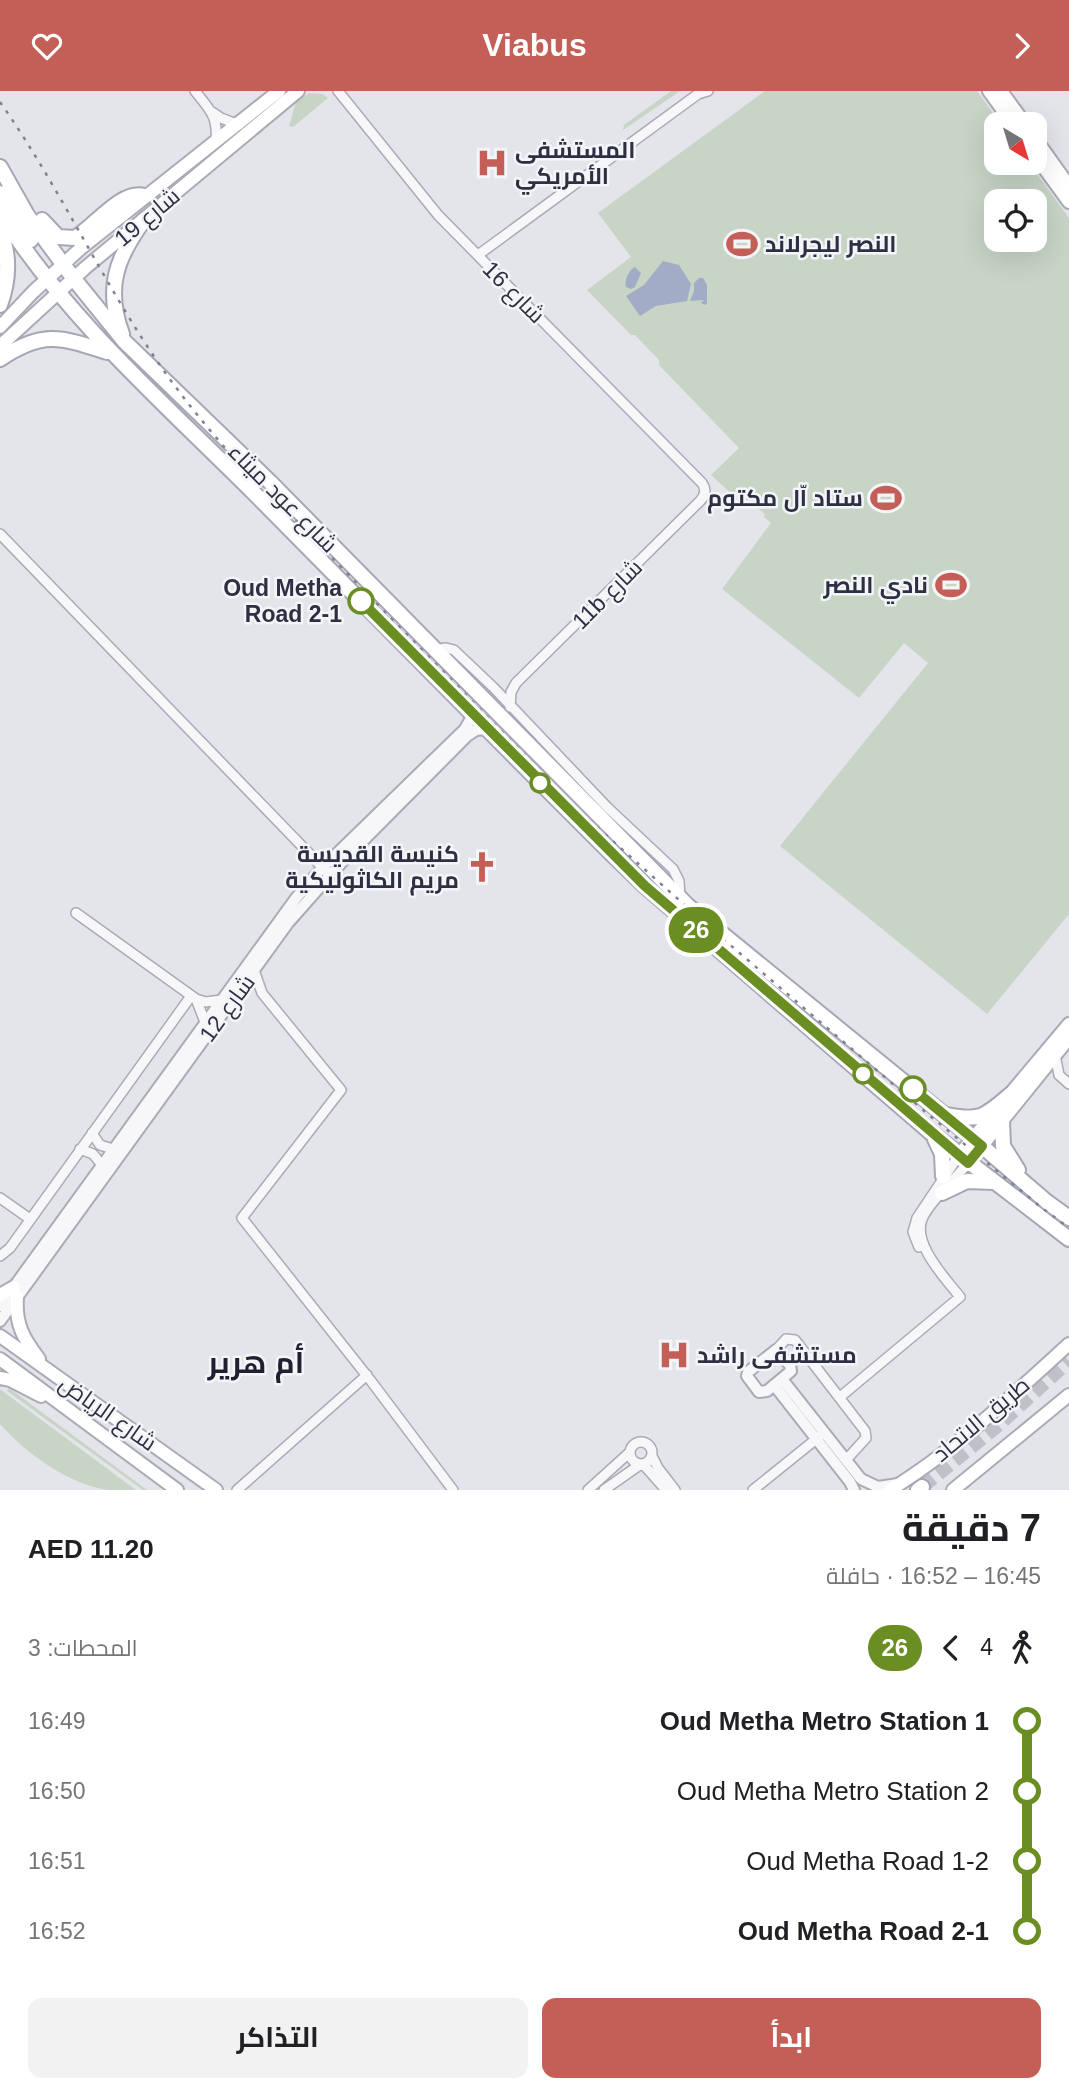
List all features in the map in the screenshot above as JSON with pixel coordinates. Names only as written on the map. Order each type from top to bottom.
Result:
[{"type":"main road","name":"شارع 19","points":[[0,327],[55,271],[144,196],[239,125],[279,91]]},
{"type":"main road","name":"شارع 19","points":[[0,346],[74,279],[298,91]]},
{"type":"main road","points":[[989,91],[1004,112]]},
{"type":"main road","points":[[1001,91],[1016,112]]},
{"type":"main road","points":[[1047,155],[1069,185]]},
{"type":"main road","name":"شارع عود ميثاء","points":[[0,167],[55,271],[59,292],[111,353],[645,886],[930,1132],[1069,1239]]},
{"type":"main road","points":[[1047,172],[1069,202]]},
{"type":"main road","points":[[0,193],[27,235],[55,271]]},
{"type":"main road","points":[[19,202],[32,209],[54,234],[68,239],[80,235],[127,197],[138,194],[144,196]]},
{"type":"main road","name":"شارع عود ميثاء","points":[[0,213],[55,271],[74,279],[125,342],[270,482],[680,898],[1069,1218]]},
{"type":"main road","points":[[125,342],[113,307],[114,279],[127,247],[144,220]]},
{"type":"main road","points":[[0,231],[8,268],[0,305]]},
{"type":"main road","points":[[0,359],[27,344],[52,338],[80,342],[111,353]]},
{"type":"main road","points":[[963,1159],[1011,1094],[1069,1024]]},
{"type":"main road","points":[[978,1142],[1002,1121],[1069,1038]]},
{"type":"main road","points":[[944,1114],[967,1119],[982,1116],[1011,1094]]},
{"type":"main road","points":[[1002,1121],[1002,1140],[1006,1152],[1019,1172],[1047,1202]]},
{"type":"main road","points":[[930,1132],[942,1154],[943,1176]]},
{"type":"main road","points":[[942,1193],[967,1181],[993,1182]]},
{"type":"main road","points":[[0,1295],[15,1292],[17,1319],[22,1335],[50,1373]]},
{"type":"main road","name":"شارع الرياض","points":[[1,1337],[216,1490]]},
{"type":"main road","name":"طريق الاتحاد","points":[[895,1487],[964,1435],[1069,1344]]},
{"type":"main road","name":"شارع الرياض","points":[[0,1359],[177,1490]]},
{"type":"main road","points":[[0,1378],[34,1394],[50,1396]]},
{"type":"main road","name":"طريق الاتحاد","points":[[953,1490],[1069,1395]]},
{"type":"street","points":[[195,91],[216,121],[216,141]]},
{"type":"street","name":"شارع 16","points":[[341,92],[411,183],[478,255],[698,478],[703,491]]},
{"type":"street","points":[[478,255],[702,92]]},
{"type":"street","points":[[211,111],[239,125]]},
{"type":"street","name":"11b شارع","points":[[516,683],[697,503],[703,491]]},
{"type":"street","points":[[2,540],[326,871]]},
{"type":"street","points":[[433,650],[446,648],[456,652],[493,687],[607,807],[673,869],[678,876],[680,898]]},
{"type":"street","points":[[493,687],[507,687],[516,683]]},
{"type":"street","points":[[510,707],[511,692],[516,683]]},
{"type":"street","name":"شارع 12","points":[[0,1321],[15,1292],[113,1149],[205,1022],[217,1014],[221,1000],[275,925],[465,729],[471,712]]},
{"type":"street","name":"شارع 12","points":[[0,1306],[15,1292],[217,1014],[240,990],[326,871],[467,736],[477,730],[488,729]]},
{"type":"street","points":[[76,913],[193,997],[206,1002],[221,1000]]},
{"type":"street","points":[[254,969],[262,993],[341,1090],[242,1218],[367,1375],[453,1490]]},
{"type":"street","points":[[240,990],[249,987],[262,993]]},
{"type":"street","points":[[193,997],[205,1022]]},
{"type":"street","points":[[0,1256],[10,1248],[193,997]]},
{"type":"street","points":[[1055,1055],[1057,1068],[1065,1082]]},
{"type":"street","points":[[1038,1076],[1051,1076],[1065,1082]]},
{"type":"street","points":[[92,1133],[100,1145],[113,1149]]},
{"type":"street","points":[[80,1149],[93,1154],[102,1165]]},
{"type":"street","points":[[840,1397],[960,1297],[916,1243],[913,1231],[916,1218],[943,1176],[963,1159]]},
{"type":"street","points":[[934,1263],[921,1241],[920,1225],[963,1159]]},
{"type":"street","points":[[0,1198],[30,1219]]},
{"type":"street","points":[[776,1350],[791,1367],[790,1373],[767,1391],[759,1392],[747,1374],[786,1339],[795,1340],[865,1430],[867,1436],[845,1460]]},
{"type":"street","points":[[241,1489],[367,1375]]},
{"type":"street","points":[[778,1382],[859,1486],[895,1487]]},
{"type":"street","points":[[820,1435],[845,1460],[859,1486]]},
{"type":"street","points":[[753,1490],[820,1435]]},
{"type":"street","points":[[588,1490],[620,1463],[635,1443],[643,1441],[652,1448],[652,1456],[675,1490]]},
{"type":"street","points":[[630,1452],[631,1459],[642,1464],[666,1490]]},
{"type":"street","points":[[604,1490],[652,1456]]},
{"type":"green space","points":[[671,91],[680,91],[623,130],[624,125]]},
{"type":"green space","name":"نادي النصر","points":[[765,91],[977,91],[992,112],[984,112],[984,175],[1038,175],[1069,218],[1069,914],[987,1014],[780,846],[928,663],[904,643],[859,698],[722,589],[771,523],[764,517],[765,514],[738,493],[734,496],[711,475],[739,448],[659,365],[659,360],[635,335],[631,335],[587,290],[631,257],[598,213]]},
{"type":"green space","points":[[309,93],[323,94],[328,98],[293,127],[289,126],[296,102]]},
{"type":"green space","points":[[9,1388],[147,1490],[143,1490],[7,1391]]},
{"type":"green space","points":[[0,1389],[136,1490],[93,1487],[63,1474],[35,1456],[0,1424]]},
{"type":"water","points":[[663,261],[679,265],[691,284],[687,301],[656,306],[640,316],[626,296],[644,285]]},
{"type":"water","points":[[635,267],[641,273],[635,287],[631,289],[626,287],[626,282]]},
{"type":"water","points":[[703,278],[707,285],[705,305],[701,303],[704,300],[690,301],[694,283]]},
{"type":"tunnel","points":[[922,1487],[996,1427],[1069,1361]]},
{"type":"railway","points":[[0,102],[40,164],[153,355],[226,449],[579,811],[715,932],[929,1115],[1069,1228]]},
{"type":"bus line","name":"26","points":[[361,601],[645,886],[968,1163],[982,1146],[913,1089]]},
{"type":"place","name":"المستشفى الأمريكي","points":[[492,163]]},
{"type":"place","name":"النصر ليجرلاند","points":[[742,244]]},
{"type":"place","name":"ستاد اّل مكتوم","points":[[886,498]]},
{"type":"place","name":"نادي النصر","points":[[951,585]]},
{"type":"place","name":"Oud Metha Road 2-1","points":[[361,601]]},
{"type":"place","name":"كنيسة القديسة مريم الكاثوليكية","points":[[482,867]]},
{"type":"place","name":"مستشفى راشد","points":[[674,1355]]},
{"type":"district","name":"أم هرير","points":[[256,1363]]}]
